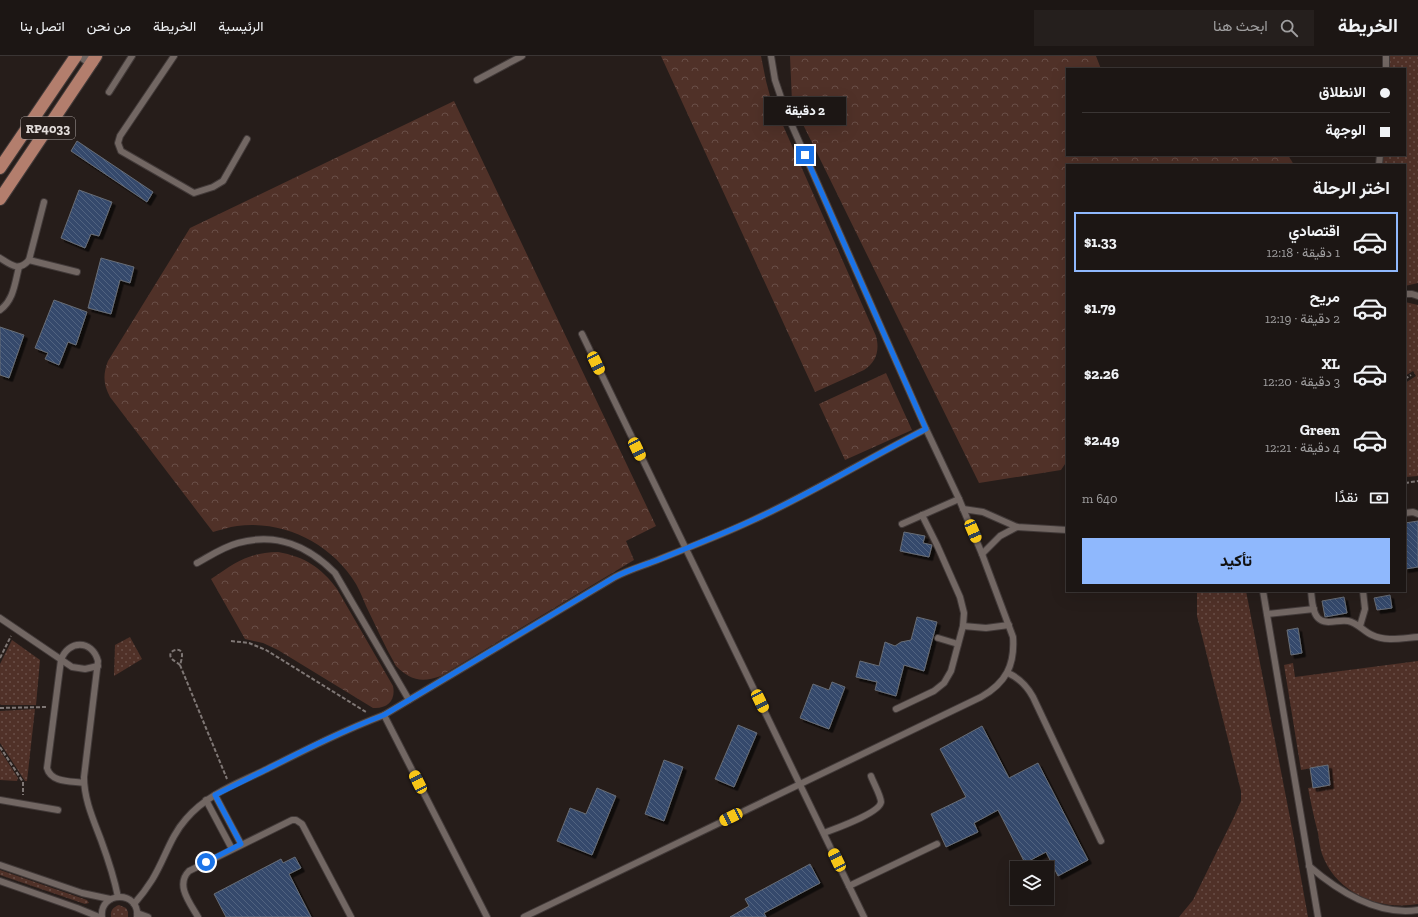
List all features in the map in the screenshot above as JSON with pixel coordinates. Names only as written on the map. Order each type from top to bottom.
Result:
[{"type":"main road","name":"RP4033","points":[[0,168],[76,56]]},
{"type":"main road","name":"RP4033","points":[[0,199],[91,58]]},
{"type":"lane","points":[[109,92],[132,56]]},
{"type":"lane","points":[[174,56],[120,136],[118,143],[121,151],[194,193],[213,187],[223,180],[247,139]]},
{"type":"lane","points":[[477,80],[522,56]]},
{"type":"lane","points":[[524,917],[982,697],[992,691],[1001,682],[1008,673],[1012,661],[1014,649],[1013,637],[982,554],[959,499],[926,429],[786,112],[775,80],[771,56]]},
{"type":"lane","points":[[1386,56],[1386,68]]},
{"type":"lane","points":[[0,258],[9,264],[19,267],[29,260],[44,202]]},
{"type":"lane","points":[[29,260],[77,272]]},
{"type":"lane","points":[[0,310],[6,305],[13,293],[19,267]]},
{"type":"lane","points":[[582,334],[864,917]]},
{"type":"lane","points":[[134,904],[152,880],[171,840],[178,829],[196,808],[206,800],[329,738],[384,715],[615,577],[729,531],[790,502],[926,429]]},
{"type":"lane","points":[[902,524],[959,499]]},
{"type":"lane","points":[[963,509],[983,512],[1018,527],[1066,530]]},
{"type":"lane","points":[[1406,513],[1413,512],[1418,514]]},
{"type":"lane","points":[[896,709],[934,691],[944,683],[951,671],[963,626],[964,613],[960,597],[922,515]]},
{"type":"lane","points":[[982,554],[1000,536],[1018,527]]},
{"type":"lane","points":[[197,563],[226,547],[255,539],[291,543],[308,550],[323,560],[336,573],[409,700]]},
{"type":"lane","points":[[1263,592],[1318,917]]},
{"type":"lane","points":[[1311,592],[1316,615],[1323,621],[1343,621],[1354,623],[1380,638],[1388,639],[1418,637]]},
{"type":"lane","points":[[1360,626],[1365,610],[1363,592]]},
{"type":"lane","points":[[1267,614],[1314,609]]},
{"type":"lane","points":[[0,618],[72,667],[85,669],[98,666]]},
{"type":"lane","points":[[963,626],[986,628],[1009,625]]},
{"type":"lane","points":[[938,638],[958,644]]},
{"type":"lane","points":[[84,783],[57,779],[53,777],[48,772],[47,764],[61,660],[66,651],[74,645],[85,645],[90,648],[96,656],[98,666],[84,783],[88,805],[109,863],[118,896]]},
{"type":"lane","points":[[1008,673],[1025,685],[1033,697],[1101,841]]},
{"type":"lane","points":[[384,715],[487,917]]},
{"type":"lane","points":[[824,833],[869,813],[879,806],[881,802],[871,776]]},
{"type":"lane","points":[[215,795],[241,844]]},
{"type":"lane","points":[[0,800],[58,810]]},
{"type":"lane","points":[[206,800],[232,849]]},
{"type":"lane","points":[[198,917],[184,891],[184,878],[189,871],[289,821],[296,820],[302,824],[351,917]]},
{"type":"lane","points":[[850,886],[937,844]]},
{"type":"lane","points":[[0,865],[82,893],[110,899]]},
{"type":"lane","points":[[1309,866],[1333,885],[1359,900],[1387,909],[1402,911],[1418,910]]},
{"type":"lane","points":[[0,881],[99,917]]},
{"type":"lane","points":[[102,917],[103,908],[110,899],[118,896],[130,900],[134,904],[137,915],[148,917]]},
{"type":"path","points":[[1406,378],[1411,375]]},
{"type":"path","points":[[1406,484],[1418,482]]},
{"type":"path","points":[[0,658],[14,628]]},
{"type":"path","points":[[231,641],[249,643],[266,650],[376,718]]},
{"type":"path","points":[[180,665],[182,655],[181,652],[178,649],[174,649],[171,655],[172,659],[180,665],[230,787]]},
{"type":"path","points":[[0,708],[55,706]]},
{"type":"path","points":[[0,747],[22,782],[24,788],[22,804]]},
{"type":"green space","points":[[661,56],[761,56],[770,96],[876,336],[878,347],[876,356],[872,363],[864,370],[815,392]]},
{"type":"green space","points":[[790,56],[1096,56],[1101,68],[1066,68],[1066,156],[1289,156],[1293,164],[1066,164],[1066,462],[1061,470],[979,483],[792,102]]},
{"type":"green space","points":[[1389,56],[1418,56],[1418,283],[1406,286],[1406,164],[1382,164],[1383,156],[1406,156],[1406,68],[1388,68]]},
{"type":"green space","points":[[454,101],[656,526],[626,541],[634,560],[441,676],[422,680],[411,677],[396,666],[356,584],[346,569],[320,546],[305,537],[272,527],[255,525],[237,526],[213,532],[110,397],[105,383],[105,370],[108,361],[190,228]]},
{"type":"green space","points":[[1406,302],[1418,305],[1418,476],[1406,477],[1406,382],[1416,376],[1413,371],[1406,375]]},
{"type":"green space","points":[[886,373],[912,430],[845,460],[819,404]]},
{"type":"green space","points":[[278,552],[288,554],[312,564],[331,581],[337,589],[393,686],[394,691],[390,703],[383,707],[373,708],[278,650],[263,643],[245,639],[211,579],[250,556]]},
{"type":"green space","points":[[1197,592],[1246,592],[1308,917],[1179,917],[1193,900],[1241,801],[1241,791],[1197,616]]},
{"type":"green space","points":[[130,637],[142,659],[114,676],[115,645]]},
{"type":"green space","points":[[12,640],[40,660],[36,705],[0,704],[0,664]]},
{"type":"green space","points":[[1418,661],[1418,904],[1389,905],[1374,902],[1348,889],[1337,879],[1329,868],[1322,854],[1308,788],[1330,785],[1328,765],[1301,770],[1284,665],[1293,663],[1295,677]]},
{"type":"green space","points":[[35,709],[27,781],[25,781],[0,743],[0,711]]},
{"type":"green space","points":[[0,750],[18,778],[17,781],[0,780]]},
{"type":"green space","points":[[0,870],[87,900],[89,903],[85,904],[0,875]]},
{"type":"green space","points":[[119,905],[126,908],[128,917],[111,917],[112,910]]},
{"type":"building","points":[[77,141],[153,192],[147,202],[71,151]]},
{"type":"building","points":[[79,190],[112,202],[99,236],[91,234],[85,248],[61,238]]},
{"type":"building","points":[[101,258],[134,267],[130,283],[120,280],[111,314],[88,308]]},
{"type":"building","points":[[54,300],[87,312],[76,345],[68,342],[59,365],[45,359],[48,353],[35,348]]},
{"type":"building","points":[[0,327],[24,335],[9,378],[0,375]]},
{"type":"building","points":[[1418,521],[1418,567],[1406,569],[1406,523]]},
{"type":"building","points":[[904,532],[925,536],[923,543],[932,545],[929,557],[900,551]]},
{"type":"building","points":[[1390,595],[1392,608],[1377,610],[1374,598]]},
{"type":"building","points":[[1344,597],[1347,613],[1325,617],[1322,601]]},
{"type":"building","points":[[917,617],[937,622],[924,671],[904,665],[896,696],[875,690],[877,682],[856,677],[860,661],[879,666],[885,642],[895,646],[901,642],[911,640]]},
{"type":"building","points":[[1298,628],[1302,653],[1291,655],[1287,630]]},
{"type":"building","points":[[832,682],[845,687],[829,729],[800,718],[813,684],[829,690]]},
{"type":"building","points":[[738,725],[757,733],[734,787],[715,779]]},
{"type":"building","points":[[982,726],[1009,778],[1038,763],[1088,860],[1058,876],[1054,868],[1054,861],[1050,861],[1046,852],[1029,861],[1024,861],[998,810],[974,823],[978,832],[946,847],[931,814],[966,797],[940,749]]},
{"type":"building","points":[[664,760],[683,767],[664,821],[645,814]]},
{"type":"building","points":[[1328,765],[1330,785],[1313,788],[1310,768]]},
{"type":"building","points":[[597,788],[616,796],[592,855],[557,841],[570,808],[586,814]]},
{"type":"building","points":[[295,857],[301,868],[289,874],[311,917],[226,917],[214,894],[281,859],[283,863]]},
{"type":"building","points":[[810,864],[820,883],[764,913],[766,917],[730,917],[749,906],[745,899]]},
{"type":"route","points":[[206,862],[241,844],[215,795],[356,725],[384,715],[615,577],[718,536],[774,511],[926,429],[805,155]]}]
